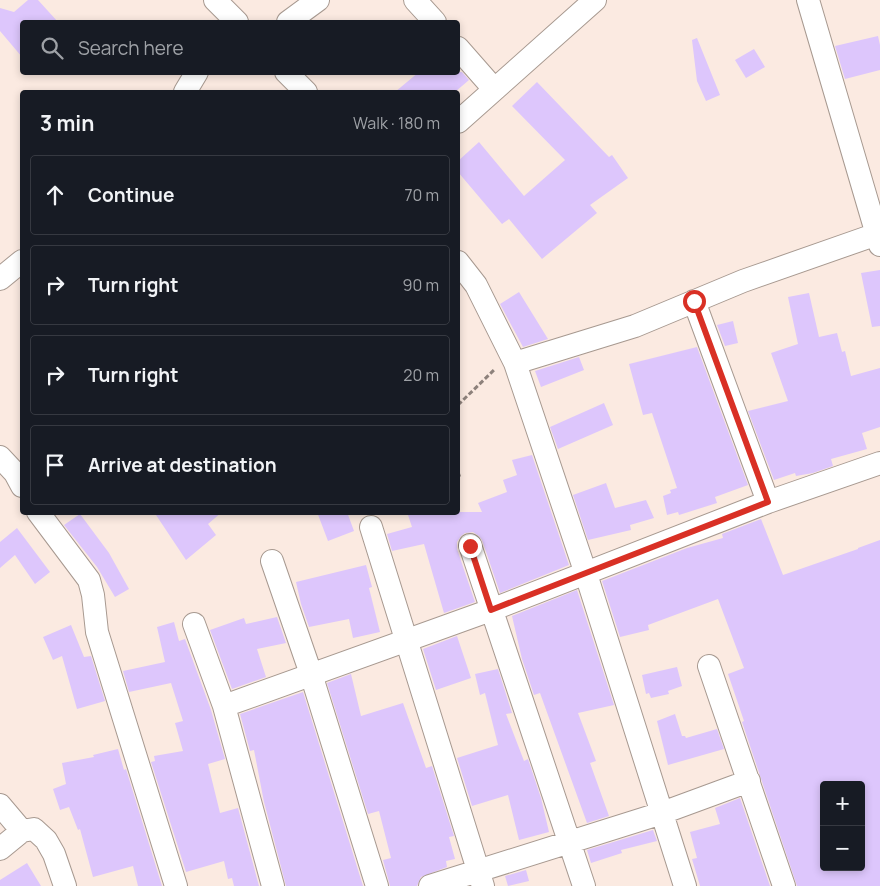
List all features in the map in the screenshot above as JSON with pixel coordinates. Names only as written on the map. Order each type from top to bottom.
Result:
[{"type":"street","points":[[215,0],[231,20]]},
{"type":"street","points":[[291,20],[318,0]]},
{"type":"street","points":[[416,0],[433,20]]},
{"type":"street","points":[[460,120],[595,0]]},
{"type":"street","points":[[512,358],[635,326],[744,281],[879,237],[808,0]]},
{"type":"street","points":[[460,50],[494,89]]},
{"type":"street","points":[[186,90],[195,75]]},
{"type":"street","points":[[289,75],[304,90]]},
{"type":"street","points":[[0,278],[20,263]]},
{"type":"street","points":[[460,265],[476,285],[512,358],[586,574],[686,886]]},
{"type":"street","points":[[694,301],[768,502]]},
{"type":"street","points":[[0,457],[15,473],[20,482]]},
{"type":"street","points":[[224,706],[491,610],[768,502],[880,463]]},
{"type":"street","points":[[40,515],[89,580],[93,595],[97,632],[176,886]]},
{"type":"street","points":[[371,527],[480,878]]},
{"type":"street","points":[[470,546],[584,886]]},
{"type":"street","points":[[272,561],[311,674],[377,886]]},
{"type":"street","points":[[194,624],[224,706],[273,886]]},
{"type":"street","points":[[709,666],[784,886]]},
{"type":"street","points":[[430,886],[480,878],[570,842],[662,813],[749,781]]},
{"type":"street","points":[[0,805],[22,831]]},
{"type":"street","points":[[0,848],[22,831],[34,829],[46,840],[54,854],[65,886]]},
{"type":"path","points":[[460,402],[465,396],[512,358]]},
{"type":"building","points":[[28,0],[38,0],[56,20],[20,20],[20,55],[0,31],[0,8],[14,12]]},
{"type":"building","points":[[878,36],[880,70],[845,79],[835,46]]},
{"type":"building","points":[[697,38],[720,95],[706,101],[697,81],[692,40]]},
{"type":"building","points":[[754,49],[765,67],[746,78],[735,60]]},
{"type":"building","points":[[460,72],[462,72],[469,80],[457,90],[397,90],[415,75],[460,75]]},
{"type":"building","points":[[537,82],[609,157],[612,155],[628,178],[590,205],[597,213],[542,259],[509,219],[502,224],[460,174],[460,159],[479,142],[524,196],[565,160],[512,106]]},
{"type":"building","points":[[880,270],[880,326],[872,327],[861,273]]},
{"type":"building","points":[[519,292],[548,339],[523,347],[500,304]]},
{"type":"building","points":[[809,293],[819,337],[837,333],[842,352],[845,351],[851,376],[880,368],[880,427],[862,433],[867,449],[831,459],[833,466],[813,473],[796,476],[795,473],[774,480],[748,411],[788,401],[771,353],[798,344],[788,297]]},
{"type":"building","points":[[733,321],[738,343],[725,346],[717,325]]},
{"type":"building","points":[[697,347],[748,485],[715,497],[717,503],[679,515],[678,512],[667,515],[663,496],[671,493],[670,490],[677,488],[652,413],[643,415],[629,364]]},
{"type":"building","points":[[579,357],[584,370],[541,387],[535,371]]},
{"type":"building","points":[[604,403],[613,425],[558,449],[550,427]]},
{"type":"building","points":[[532,455],[569,565],[500,593],[482,540],[473,532],[465,533],[457,542],[457,549],[475,602],[444,613],[424,544],[392,551],[387,534],[412,527],[408,515],[460,515],[460,512],[482,512],[478,503],[507,492],[503,480],[517,475],[512,460]]},
{"type":"building","points":[[606,483],[615,508],[646,500],[654,518],[630,525],[631,530],[588,540],[573,495]]},
{"type":"building","points":[[81,515],[109,553],[129,589],[115,597],[97,567],[64,525]]},
{"type":"building","points":[[156,515],[218,515],[208,524],[216,535],[186,560]]},
{"type":"building","points":[[318,515],[348,515],[354,531],[328,541]]},
{"type":"building","points":[[761,519],[783,575],[880,540],[880,886],[797,886],[742,722],[744,721],[728,674],[744,668],[718,599],[648,625],[649,630],[620,637],[602,581],[687,548],[723,538],[722,534]]},
{"type":"building","points":[[17,528],[50,572],[35,584],[15,555],[0,568],[0,542]]},
{"type":"building","points":[[366,565],[372,587],[369,588],[380,632],[353,638],[349,619],[309,627],[296,582]]},
{"type":"building","points":[[577,590],[614,705],[578,713],[596,761],[590,763],[609,816],[587,823],[540,693],[534,695],[522,659],[512,616]]},
{"type":"building","points":[[277,617],[286,643],[257,649],[266,677],[232,689],[210,630],[244,618],[246,624]]},
{"type":"building","points":[[174,622],[179,641],[185,639],[211,710],[225,759],[208,764],[220,813],[238,808],[259,886],[234,886],[232,878],[228,879],[224,861],[186,872],[151,762],[155,761],[154,756],[183,751],[175,723],[183,721],[171,683],[129,692],[123,671],[165,662],[157,627]]},
{"type":"building","points":[[71,625],[84,657],[91,656],[105,701],[77,709],[62,656],[53,660],[43,637]]},
{"type":"building","points":[[457,636],[471,678],[436,690],[423,649]]},
{"type":"building","points":[[677,667],[682,686],[668,691],[669,694],[651,698],[649,693],[646,694],[642,675]]},
{"type":"building","points":[[498,669],[512,713],[506,714],[524,761],[528,759],[541,798],[549,832],[519,840],[508,795],[472,806],[457,758],[498,745],[485,693],[480,695],[475,674]]},
{"type":"building","points":[[351,674],[361,716],[403,703],[426,768],[432,766],[454,836],[449,837],[455,859],[446,861],[447,867],[421,877],[417,886],[390,886],[383,860],[391,858],[379,811],[368,814],[327,683]]},
{"type":"building","points":[[303,692],[363,886],[286,886],[264,802],[254,750],[250,751],[240,714]]},
{"type":"building","points":[[675,714],[682,736],[686,738],[717,729],[724,749],[668,765],[657,721]]},
{"type":"building","points":[[118,749],[124,770],[126,769],[162,886],[138,886],[133,866],[93,877],[80,829],[78,830],[69,807],[60,810],[53,789],[66,784],[62,763],[94,757],[93,755]]},
{"type":"building","points":[[740,798],[770,886],[700,886],[692,859],[697,858],[690,832],[720,824],[715,808]]},
{"type":"building","points":[[653,830],[657,841],[621,850],[622,853],[591,863],[587,850]]},
{"type":"building","points":[[27,863],[41,886],[0,886],[0,880]]},
{"type":"building","points":[[526,870],[529,881],[508,886],[505,876]]},
{"type":"route","points":[[470,546],[491,610],[768,502],[694,301]]}]
